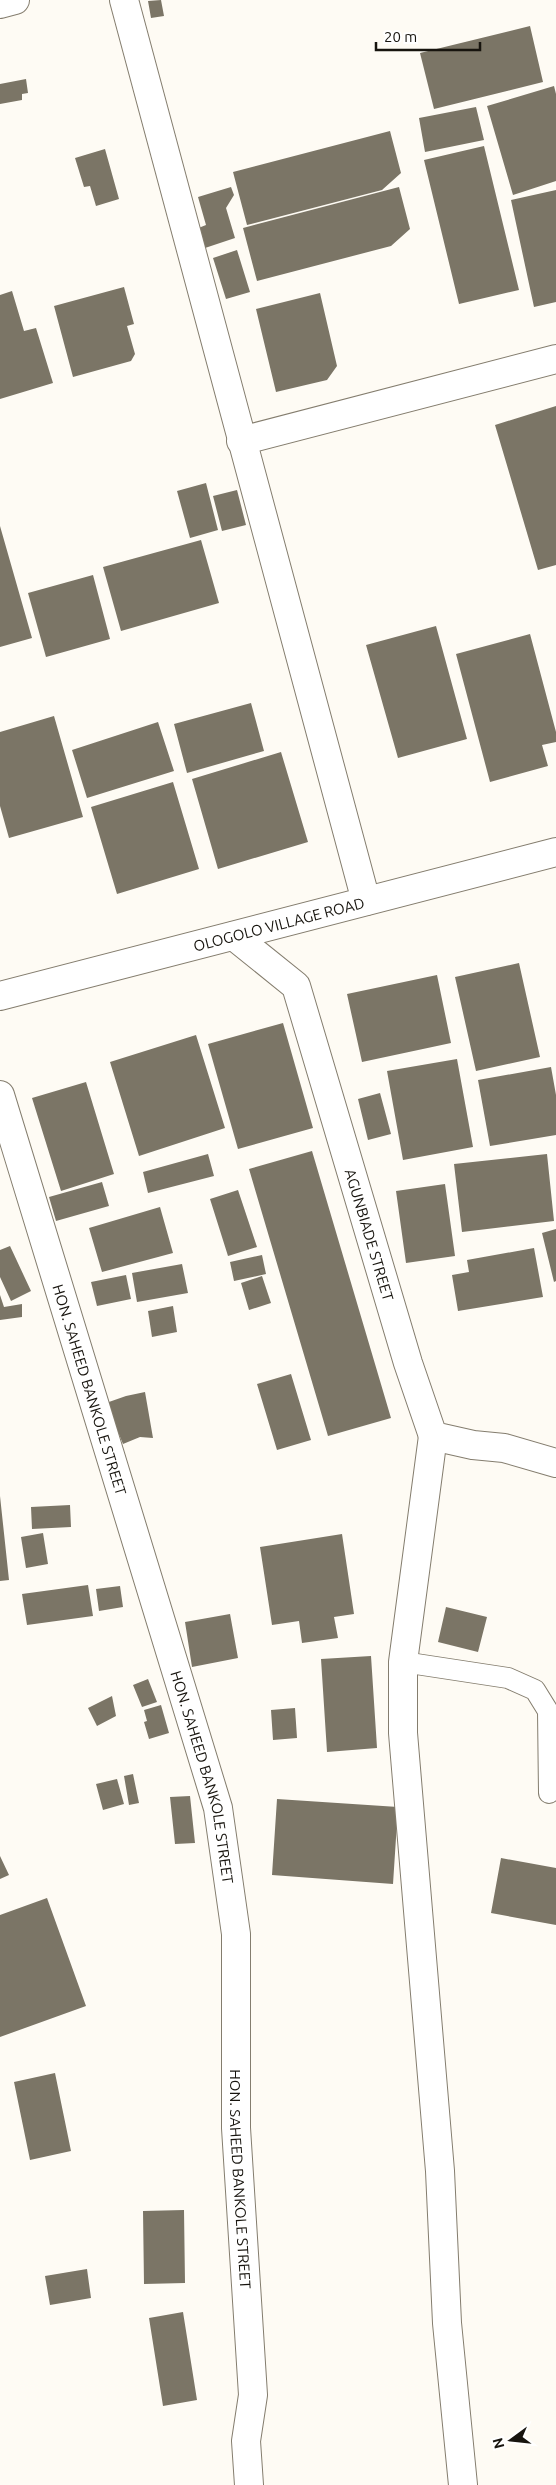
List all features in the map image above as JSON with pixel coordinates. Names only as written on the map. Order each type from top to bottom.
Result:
[{"type":"street","points":[[0,4],[15,0]]},
{"type":"street","points":[[124,0],[366,902]]},
{"type":"street","points":[[241,441],[556,359]]},
{"type":"street","name":"OLOGOLO VILLAGE ROAD","points":[[0,996],[556,852]]},
{"type":"street","name":"AGUNBIADE STREET","points":[[234,936],[296,986],[405,1354],[433,1436]]},
{"type":"street","name":"HON. SAHEED BANKOLE STREET","points":[[0,1095],[218,1808],[236,1934],[236,2128],[252,2395],[246,2441],[249,2485]]},
{"type":"street","points":[[463,2485],[447,2323],[440,2171],[403,1733],[403,1662],[433,1436],[473,1445],[504,1448],[556,1463]]},
{"type":"lane","points":[[403,1662],[508,1678],[535,1690],[548,1711],[549,1793]]},
{"type":"building","points":[[161,0],[164,16],[151,18],[148,1]]},
{"type":"building","points":[[530,26],[543,82],[434,109],[420,53]]},
{"type":"building","points":[[26,79],[28,93],[22,94],[22,100],[0,104],[0,84]]},
{"type":"building","points":[[554,86],[556,94],[556,181],[513,195],[487,106]]},
{"type":"building","points":[[476,107],[484,140],[425,152],[419,118]]},
{"type":"building","points":[[390,131],[401,173],[382,190],[247,225],[233,172]]},
{"type":"building","points":[[484,146],[519,290],[459,304],[424,160]]},
{"type":"building","points":[[105,149],[119,199],[96,206],[90,186],[84,187],[75,158]]},
{"type":"building","points":[[231,187],[234,195],[226,208],[235,238],[202,249],[196,229],[206,225],[198,197]]},
{"type":"building","points":[[399,187],[410,229],[391,246],[257,281],[243,228]]},
{"type":"building","points":[[556,190],[556,302],[534,307],[511,200]]},
{"type":"building","points":[[237,250],[250,292],[226,299],[213,258]]},
{"type":"building","points":[[124,287],[134,324],[127,326],[135,354],[131,361],[73,377],[54,306]]},
{"type":"building","points":[[12,291],[24,331],[36,328],[53,383],[0,399],[0,295]]},
{"type":"building","points":[[320,293],[337,366],[327,380],[276,392],[256,309]]},
{"type":"building","points":[[556,406],[556,565],[538,570],[495,425]]},
{"type":"building","points":[[206,483],[218,530],[190,538],[177,491]]},
{"type":"building","points":[[237,490],[246,525],[222,531],[213,496]]},
{"type":"building","points":[[0,526],[32,638],[0,647]]},
{"type":"building","points":[[201,540],[219,603],[121,631],[103,567]]},
{"type":"building","points":[[93,575],[110,639],[46,657],[28,593]]},
{"type":"building","points":[[436,626],[467,739],[398,758],[366,645]]},
{"type":"building","points":[[530,634],[556,732],[556,742],[542,745],[548,766],[490,782],[456,654]]},
{"type":"building","points":[[251,703],[264,751],[187,773],[174,724]]},
{"type":"building","points":[[54,716],[83,817],[9,838],[0,806],[0,732]]},
{"type":"building","points":[[158,722],[174,771],[87,798],[72,750]]},
{"type":"building","points":[[281,752],[308,842],[218,869],[192,779]]},
{"type":"building","points":[[173,782],[199,869],[117,894],[91,807]]},
{"type":"building","points":[[519,963],[540,1057],[476,1071],[455,977]]},
{"type":"building","points":[[437,975],[451,1043],[362,1062],[347,994]]},
{"type":"building","points":[[283,1023],[313,1128],[238,1149],[208,1044]]},
{"type":"building","points":[[196,1035],[225,1128],[139,1156],[110,1062]]},
{"type":"building","points":[[457,1059],[473,1147],[403,1160],[387,1071]]},
{"type":"building","points":[[551,1067],[556,1095],[556,1135],[490,1146],[478,1080]]},
{"type":"building","points":[[86,1082],[114,1174],[61,1191],[32,1098]]},
{"type":"building","points":[[380,1093],[391,1134],[368,1140],[358,1099]]},
{"type":"building","points":[[312,1151],[391,1418],[328,1436],[249,1169]]},
{"type":"building","points":[[208,1154],[214,1176],[148,1193],[143,1172]]},
{"type":"building","points":[[547,1154],[554,1221],[462,1232],[454,1164]]},
{"type":"building","points":[[102,1182],[109,1206],[56,1221],[49,1197]]},
{"type":"building","points":[[445,1184],[455,1256],[406,1263],[396,1191]]},
{"type":"building","points":[[238,1190],[257,1247],[228,1256],[210,1199]]},
{"type":"building","points":[[160,1207],[173,1253],[102,1272],[89,1228]]},
{"type":"building","points":[[556,1229],[556,1281],[554,1282],[542,1233]]},
{"type":"building","points":[[10,1246],[31,1291],[11,1301],[0,1277],[0,1250]]},
{"type":"building","points":[[534,1248],[543,1297],[458,1311],[452,1275],[469,1272],[467,1260]]},
{"type":"building","points":[[262,1255],[266,1274],[234,1281],[230,1262]]},
{"type":"building","points":[[182,1264],[188,1293],[137,1302],[132,1273]]},
{"type":"building","points":[[126,1275],[131,1299],[97,1306],[91,1282]]},
{"type":"building","points":[[262,1276],[271,1303],[249,1310],[241,1283]]},
{"type":"building","points":[[0,1295],[4,1307],[22,1304],[22,1317],[0,1320]]},
{"type":"building","points":[[173,1306],[177,1332],[152,1337],[148,1311]]},
{"type":"building","points":[[291,1374],[311,1440],[277,1450],[257,1384]]},
{"type":"building","points":[[145,1392],[153,1438],[140,1437],[123,1444],[106,1403]]},
{"type":"building","points":[[0,1496],[9,1580],[0,1581]]},
{"type":"building","points":[[70,1505],[71,1527],[32,1529],[31,1507]]},
{"type":"building","points":[[43,1533],[48,1564],[26,1568],[21,1537]]},
{"type":"building","points":[[342,1534],[354,1614],[334,1617],[338,1638],[302,1643],[299,1621],[272,1625],[260,1547]]},
{"type":"building","points":[[88,1585],[93,1616],[27,1625],[22,1594]]},
{"type":"building","points":[[120,1586],[123,1607],[99,1611],[96,1589]]},
{"type":"building","points":[[446,1607],[487,1617],[478,1652],[438,1642]]},
{"type":"building","points":[[230,1614],[238,1658],[192,1667],[185,1622]]},
{"type":"building","points":[[371,1656],[377,1748],[327,1752],[321,1659]]},
{"type":"building","points":[[148,1679],[157,1702],[142,1707],[133,1685]]},
{"type":"building","points":[[112,1696],[116,1716],[97,1726],[88,1708]]},
{"type":"building","points":[[161,1705],[169,1733],[149,1739],[144,1722],[147,1721],[144,1710]]},
{"type":"building","points":[[295,1708],[297,1738],[273,1740],[271,1710]]},
{"type":"building","points":[[133,1774],[139,1803],[129,1805],[124,1776]]},
{"type":"building","points":[[117,1779],[124,1804],[103,1810],[96,1784]]},
{"type":"building","points":[[190,1796],[195,1843],[175,1844],[170,1797]]},
{"type":"building","points":[[277,1799],[398,1807],[393,1884],[272,1875]]},
{"type":"building","points":[[0,1856],[9,1875],[0,1879]]},
{"type":"building","points":[[501,1858],[556,1868],[556,1925],[491,1913]]},
{"type":"building","points":[[47,1898],[86,2006],[0,2037],[0,1915]]},
{"type":"building","points":[[55,2073],[71,2151],[30,2160],[14,2082]]},
{"type":"building","points":[[184,2210],[185,2283],[144,2284],[143,2211]]},
{"type":"building","points":[[87,2269],[91,2298],[50,2305],[45,2276]]},
{"type":"building","points":[[183,2312],[197,2400],[163,2406],[149,2318]]}]
